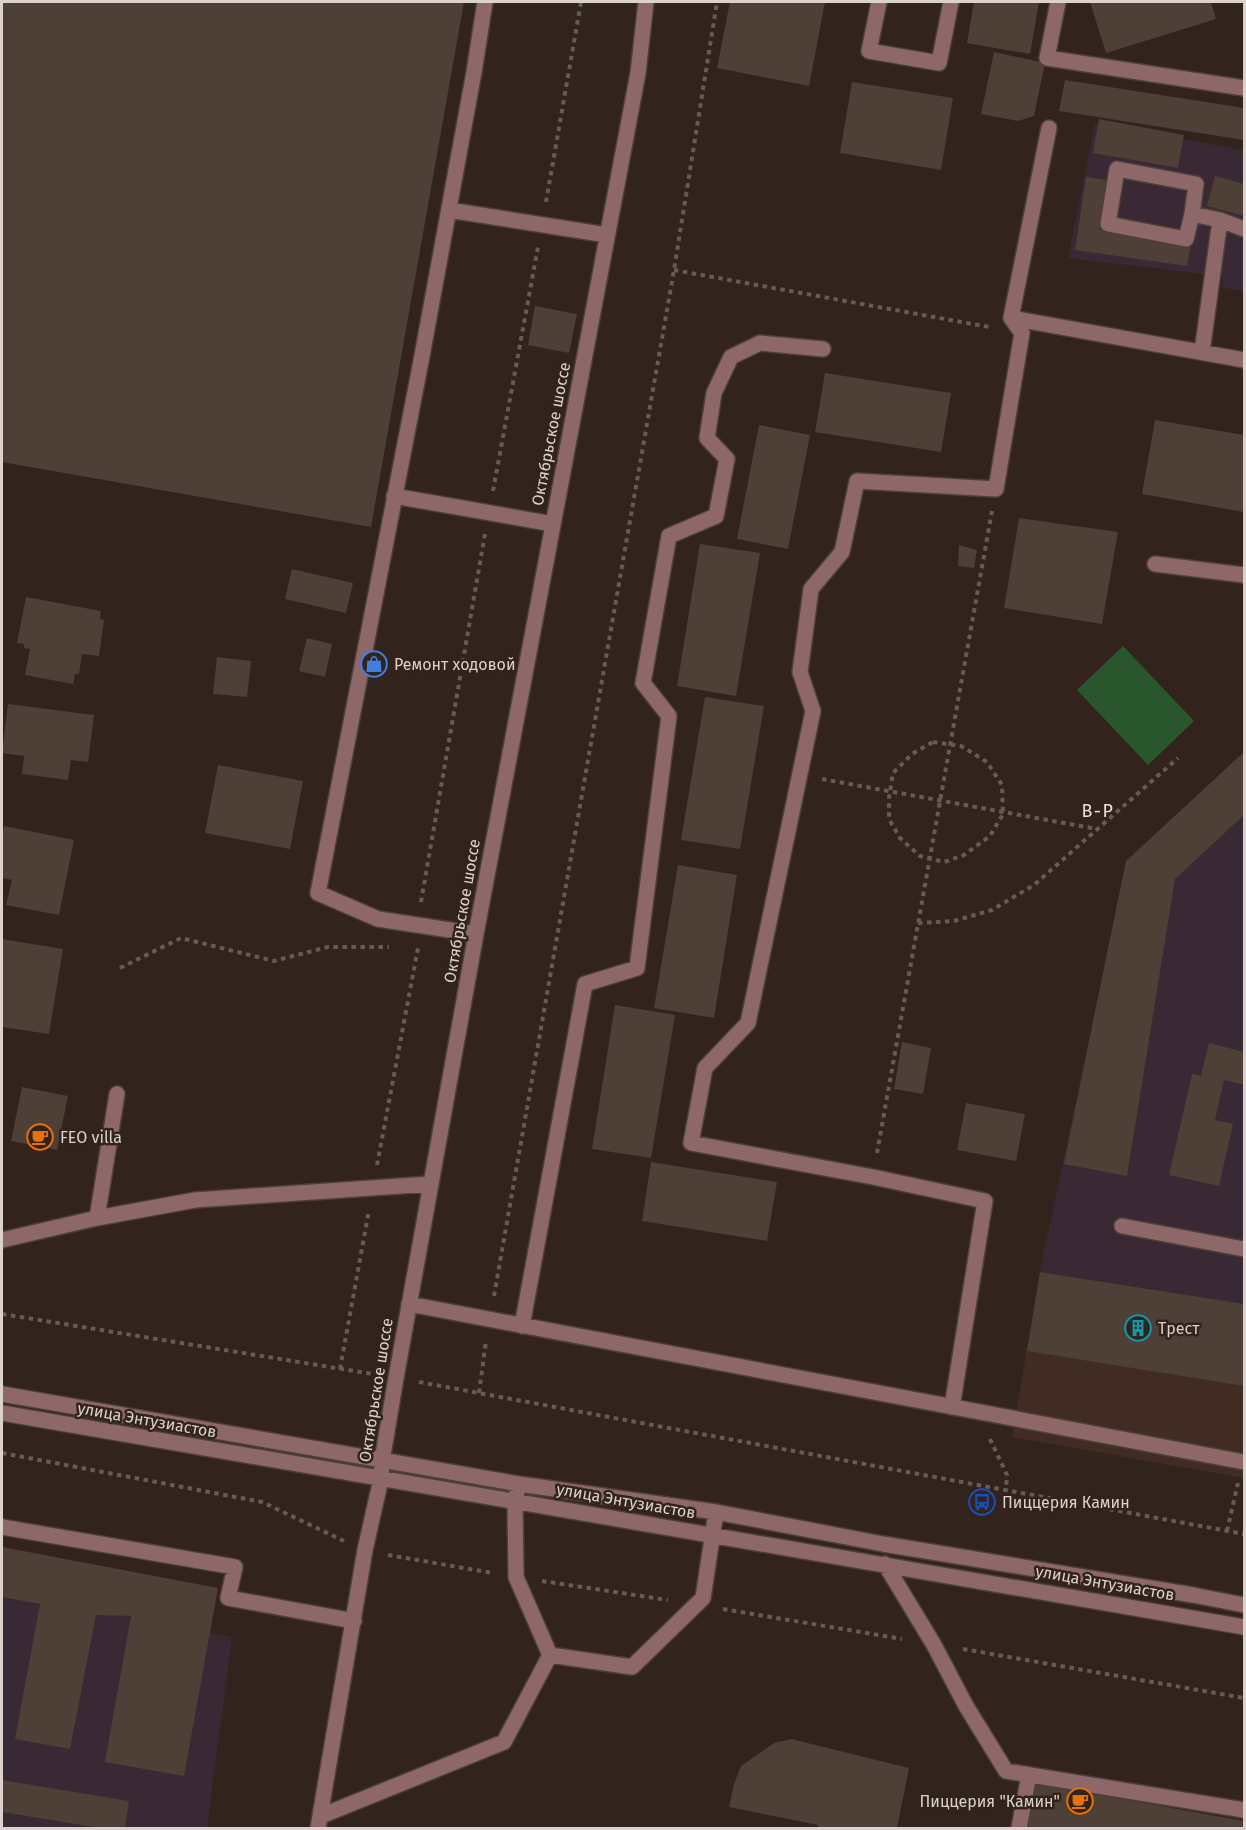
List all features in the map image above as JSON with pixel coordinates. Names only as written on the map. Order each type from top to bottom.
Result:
[{"type":"street","points":[[476,934],[378,919],[318,893],[449,210],[484,2]]},
{"type":"street","name":"Октябрьское шоссе","points":[[319,1822],[365,1550],[381,1479],[381,1461],[430,1184],[638,73],[646,2]]},
{"type":"street","points":[[879,2],[869,51],[939,63],[951,2]]},
{"type":"street","points":[[1058,2],[1047,58],[1245,88]]},
{"type":"street","points":[[952,1407],[985,1201],[873,1177],[691,1143],[705,1068],[748,1023],[813,711],[800,672],[811,589],[842,552],[856,481],[996,489],[1022,333],[1011,318],[1049,128]]},
{"type":"street","points":[[1117,169],[1196,184],[1192,214],[1186,239],[1108,224],[1117,169]]},
{"type":"street","points":[[449,210],[607,235]]},
{"type":"street","points":[[1192,214],[1220,220],[1245,229]]},
{"type":"street","points":[[1202,352],[1220,220]]},
{"type":"street","points":[[1011,318],[1245,360]]},
{"type":"street","points":[[522,1326],[585,984],[637,968],[669,716],[643,683],[669,536],[716,516],[728,459],[707,438],[714,393],[731,357],[760,343],[823,349]]},
{"type":"street","points":[[394,496],[553,524]]},
{"type":"street","points":[[1155,564],[1245,574]]},
{"type":"street","points":[[97,1218],[117,1094]]},
{"type":"street","points":[[2,1240],[97,1218],[195,1200],[430,1184]]},
{"type":"street","points":[[1122,1226],[1245,1249]]},
{"type":"street","points":[[409,1304],[1243,1462]]},
{"type":"street","points":[[2,1394],[519,1484],[716,1512],[883,1544],[1193,1594],[1245,1605]]},
{"type":"street","name":"улица Энтузиастов","points":[[2,1413],[1245,1627]]},
{"type":"street","points":[[519,1484],[514,1501],[516,1577],[550,1655]]},
{"type":"street","points":[[550,1655],[632,1667],[703,1598],[716,1512]]},
{"type":"street","points":[[2,1527],[235,1567],[228,1598],[354,1621]]},
{"type":"street","points":[[885,1564],[1006,1772],[1245,1810]]},
{"type":"street","points":[[319,1822],[504,1743],[550,1655]]},
{"type":"street","points":[[1019,1828],[1029,1775]]},
{"type":"path","points":[[417,925],[581,2]]},
{"type":"path","points":[[479,1393],[489,1320],[674,270],[717,2]]},
{"type":"path","points":[[674,270],[1022,333]]},
{"type":"path","points":[[873,1177],[996,489]]},
{"type":"path","points":[[933,742],[961,746],[987,762],[1002,785],[1003,812],[990,836],[964,855],[944,862],[920,856],[900,838],[889,819],[890,791],[893,773],[912,754],[933,742]]},
{"type":"path","points":[[918,923],[954,921],[992,910],[1034,885],[1178,758]]},
{"type":"path","points":[[800,775],[1098,829]]},
{"type":"path","points":[[120,968],[181,938],[274,961],[328,947],[395,947]]},
{"type":"path","points":[[407,947],[418,947],[428,951]]},
{"type":"path","points":[[340,1369],[418,947]]},
{"type":"path","points":[[2,1314],[396,1378],[1245,1534]]},
{"type":"path","points":[[976,1411],[1007,1475],[1006,1491]]},
{"type":"path","points":[[2,1453],[262,1502],[365,1550],[516,1577],[697,1604],[1245,1698]]},
{"type":"path","points":[[1227,1532],[1243,1462]]},
{"type":"shaded area","points":[[1095,124],[1244,150],[1244,291],[1223,288],[1222,277],[1212,275],[1068,258]]},
{"type":"shaded area","points":[[1244,752],[1244,1304],[1040,1272],[1126,861]]},
{"type":"shaded area","points":[[1040,1272],[1244,1304],[1244,1478],[1012,1437]]},
{"type":"shaded area","points":[[2,1593],[232,1637],[207,1828],[2,1828]]},
{"type":"green space","points":[[1123,646],[1194,721],[1148,765],[1077,690]]},
{"type":"building","points":[[2,2],[464,2],[371,527],[2,462]]},
{"type":"building","points":[[730,2],[825,2],[809,86],[717,68]]},
{"type":"building","points":[[974,2],[1039,2],[1030,54],[967,43]]},
{"type":"building","points":[[1090,2],[1211,2],[1216,19],[1106,53]]},
{"type":"building","points":[[994,52],[1045,63],[1034,116],[1018,121],[981,114]]},
{"type":"building","points":[[1065,80],[1244,108],[1244,140],[1059,111]]},
{"type":"building","points":[[852,82],[953,98],[941,170],[840,153]]},
{"type":"building","points":[[1099,119],[1184,135],[1178,168],[1093,153]]},
{"type":"building","points":[[1215,176],[1244,184],[1244,216],[1207,206]]},
{"type":"building","points":[[1086,177],[1106,180],[1099,230],[1191,244],[1187,266],[1075,250]]},
{"type":"building","points":[[535,306],[577,314],[569,353],[528,345]]},
{"type":"building","points":[[825,373],[951,393],[941,452],[815,432]]},
{"type":"building","points":[[1155,420],[1244,435],[1244,512],[1142,494]]},
{"type":"building","points":[[759,425],[810,435],[788,549],[737,539]]},
{"type":"building","points":[[1019,518],[1118,532],[1102,624],[1004,608]]},
{"type":"building","points":[[700,544],[760,553],[736,696],[677,686]]},
{"type":"building","points":[[959,545],[977,550],[974,568],[958,566]]},
{"type":"building","points":[[292,569],[353,583],[346,613],[285,599]]},
{"type":"building","points":[[26,597],[101,611],[100,619],[104,620],[99,656],[82,654],[79,674],[75,674],[73,684],[25,675],[30,649],[24,648],[24,644],[17,643]]},
{"type":"building","points":[[307,638],[332,644],[325,677],[299,671]]},
{"type":"building","points":[[217,657],[251,661],[247,697],[213,694]]},
{"type":"building","points":[[705,697],[764,706],[740,849],[681,840]]},
{"type":"building","points":[[8,704],[94,715],[88,762],[71,760],[68,780],[22,774],[24,756],[2,753]]},
{"type":"building","points":[[1244,752],[1244,815],[1175,879],[1127,1176],[1064,1164],[1126,861]]},
{"type":"building","points":[[218,765],[303,781],[290,849],[205,833]]},
{"type":"building","points":[[4,826],[74,840],[59,915],[6,905],[12,880],[2,878]]},
{"type":"building","points":[[678,865],[737,875],[714,1018],[654,1008]]},
{"type":"building","points":[[2,939],[63,949],[49,1034],[2,1027]]},
{"type":"building","points":[[615,1005],[675,1015],[651,1158],[592,1149]]},
{"type":"building","points":[[902,1042],[931,1048],[923,1094],[894,1089]]},
{"type":"building","points":[[1209,1043],[1244,1052],[1244,1085],[1224,1080],[1215,1120],[1233,1124],[1219,1186],[1169,1175],[1192,1074],[1201,1076]]},
{"type":"building","points":[[22,1087],[68,1096],[57,1150],[11,1141]]},
{"type":"building","points":[[966,1103],[1025,1114],[1016,1161],[957,1150]]},
{"type":"building","points":[[651,1162],[777,1182],[767,1241],[642,1221]]},
{"type":"building","name":"Трест","points":[[1040,1272],[1244,1304],[1244,1386],[1027,1351]]},
{"type":"building","points":[[2,1547],[218,1588],[184,1776],[105,1762],[131,1616],[96,1615],[70,1749],[15,1739],[40,1604],[2,1597]]},
{"type":"building","points":[[791,1739],[909,1768],[897,1828],[817,1828],[818,1825],[729,1807],[741,1766],[774,1743]]},
{"type":"building","points":[[2,1780],[129,1801],[125,1828],[100,1828],[2,1812]]},
{"type":"building","name":"Пиццерия \"Камин\"","points":[[1028,1782],[1244,1821],[1244,1828],[1019,1828]]},
{"type":"place","name":"Ремонт ходовой","points":[[374,664]]},
{"type":"place","name":"FEO villa","points":[[40,1137]]},
{"type":"place","name":"Трест","points":[[1138,1328]]},
{"type":"place","name":"Пиццерия Камин","points":[[982,1502]]},
{"type":"place","name":"Пиццерия \"Камин\"","points":[[1080,1801]]},
{"type":"district","name":"В-Р","points":[[1098,811]]}]
